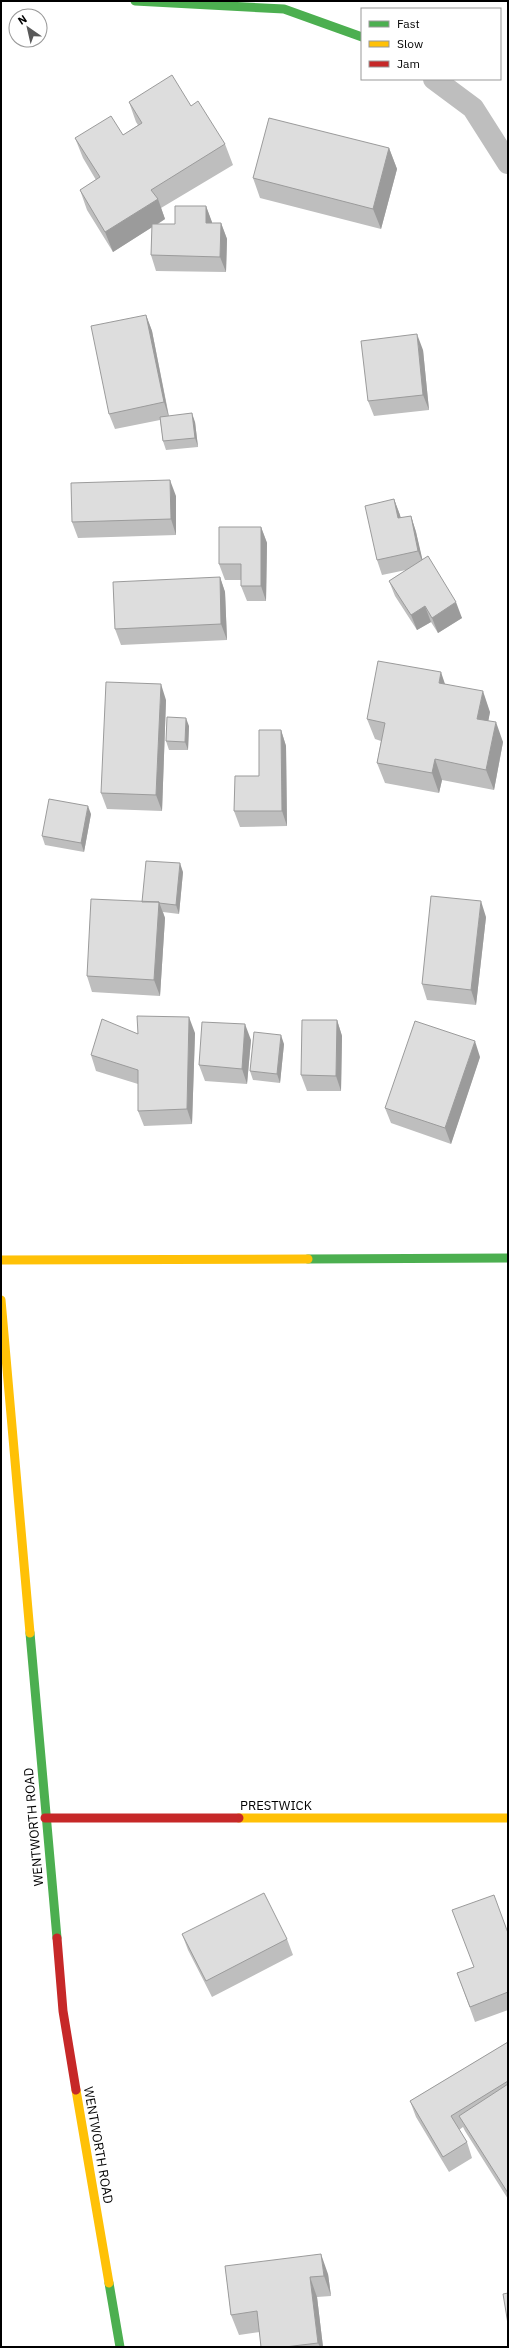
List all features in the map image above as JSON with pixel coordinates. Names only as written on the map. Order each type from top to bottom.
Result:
[{"type":"street","points":[[135,1],[284,9],[361,37]]},
{"type":"street","points":[[435,80],[473,108],[508,163]]},
{"type":"street","points":[[1,1260],[508,1258]]},
{"type":"street","name":"WENTWORTH ROAD","points":[[1,1300],[63,2011],[120,2347]]},
{"type":"street","name":"PRESTWICK","points":[[45,1818],[508,1818]]},
{"type":"building","points":[[172,75],[191,106],[198,101],[225,144],[151,190],[158,199],[105,232],[80,190],[100,177],[75,138],[111,116],[123,135],[142,123],[129,102]]},
{"type":"building","points":[[269,118],[389,148],[373,209],[253,178]]},
{"type":"building","points":[[175,206],[206,206],[206,223],[221,223],[220,257],[151,255],[152,224],[175,224]]},
{"type":"building","points":[[146,315],[164,402],[109,414],[91,326]]},
{"type":"building","points":[[417,334],[423,395],[368,401],[361,341]]},
{"type":"building","points":[[192,413],[195,438],[163,441],[160,417]]},
{"type":"building","points":[[170,480],[171,519],[72,522],[71,483]]},
{"type":"building","points":[[394,499],[398,518],[411,516],[418,551],[377,560],[365,506]]},
{"type":"building","points":[[219,527],[261,527],[261,586],[241,586],[241,564],[219,564]]},
{"type":"building","points":[[428,556],[456,602],[432,618],[425,606],[411,615],[389,581]]},
{"type":"building","points":[[220,577],[221,624],[115,629],[113,582]]},
{"type":"building","points":[[378,661],[441,672],[439,683],[483,691],[477,719],[496,722],[486,770],[435,759],[432,773],[377,763],[385,723],[367,719]]},
{"type":"building","points":[[106,682],[161,684],[156,795],[101,793]]},
{"type":"building","points":[[167,717],[186,718],[185,742],[166,741]]},
{"type":"building","points":[[259,730],[281,730],[282,811],[234,811],[235,776],[259,776]]},
{"type":"building","points":[[49,799],[88,806],[81,843],[42,836]]},
{"type":"building","points":[[146,861],[180,863],[176,905],[159,902],[142,902]]},
{"type":"building","points":[[431,896],[481,901],[471,990],[422,984]]},
{"type":"building","points":[[91,899],[159,902],[154,980],[87,976]]},
{"type":"building","points":[[137,1016],[189,1017],[187,1109],[138,1111],[138,1070],[91,1055],[102,1019],[138,1034]]},
{"type":"building","points":[[302,1020],[337,1020],[336,1076],[301,1075]]},
{"type":"building","points":[[415,1021],[475,1041],[445,1128],[385,1108]]},
{"type":"building","points":[[202,1022],[245,1024],[242,1069],[199,1065]]},
{"type":"building","points":[[254,1032],[281,1035],[277,1074],[250,1071]]},
{"type":"building","points":[[264,1893],[287,1939],[206,1981],[182,1934]]},
{"type":"building","points":[[494,1895],[508,1933],[508,1992],[470,2007],[457,1973],[474,1967],[452,1910]]},
{"type":"building","points":[[508,2042],[508,2081],[451,2116],[467,2142],[443,2157],[410,2101]]},
{"type":"building","points":[[508,2084],[508,2193],[459,2116]]},
{"type":"building","points":[[321,2254],[324,2276],[310,2277],[318,2343],[285,2347],[261,2347],[257,2311],[231,2315],[225,2266]]},
{"type":"building","points":[[508,2293],[508,2324],[503,2294]]},
{"type":"traffic: fast","points":[[135,1],[284,9],[361,37]]},
{"type":"traffic: fast","points":[[308,1259],[508,1258]]},
{"type":"traffic: fast","points":[[30,1633],[57,1938]]},
{"type":"traffic: fast","points":[[109,2283],[120,2347]]},
{"type":"traffic: slow","points":[[1,1260],[308,1259]]},
{"type":"traffic: slow","points":[[1,1300],[30,1633]]},
{"type":"traffic: slow","points":[[239,1818],[508,1818]]},
{"type":"traffic: slow","points":[[76,2090],[109,2283]]},
{"type":"traffic: jam","points":[[45,1818],[239,1818]]},
{"type":"traffic: jam","points":[[57,1938],[63,2011],[76,2090]]}]
